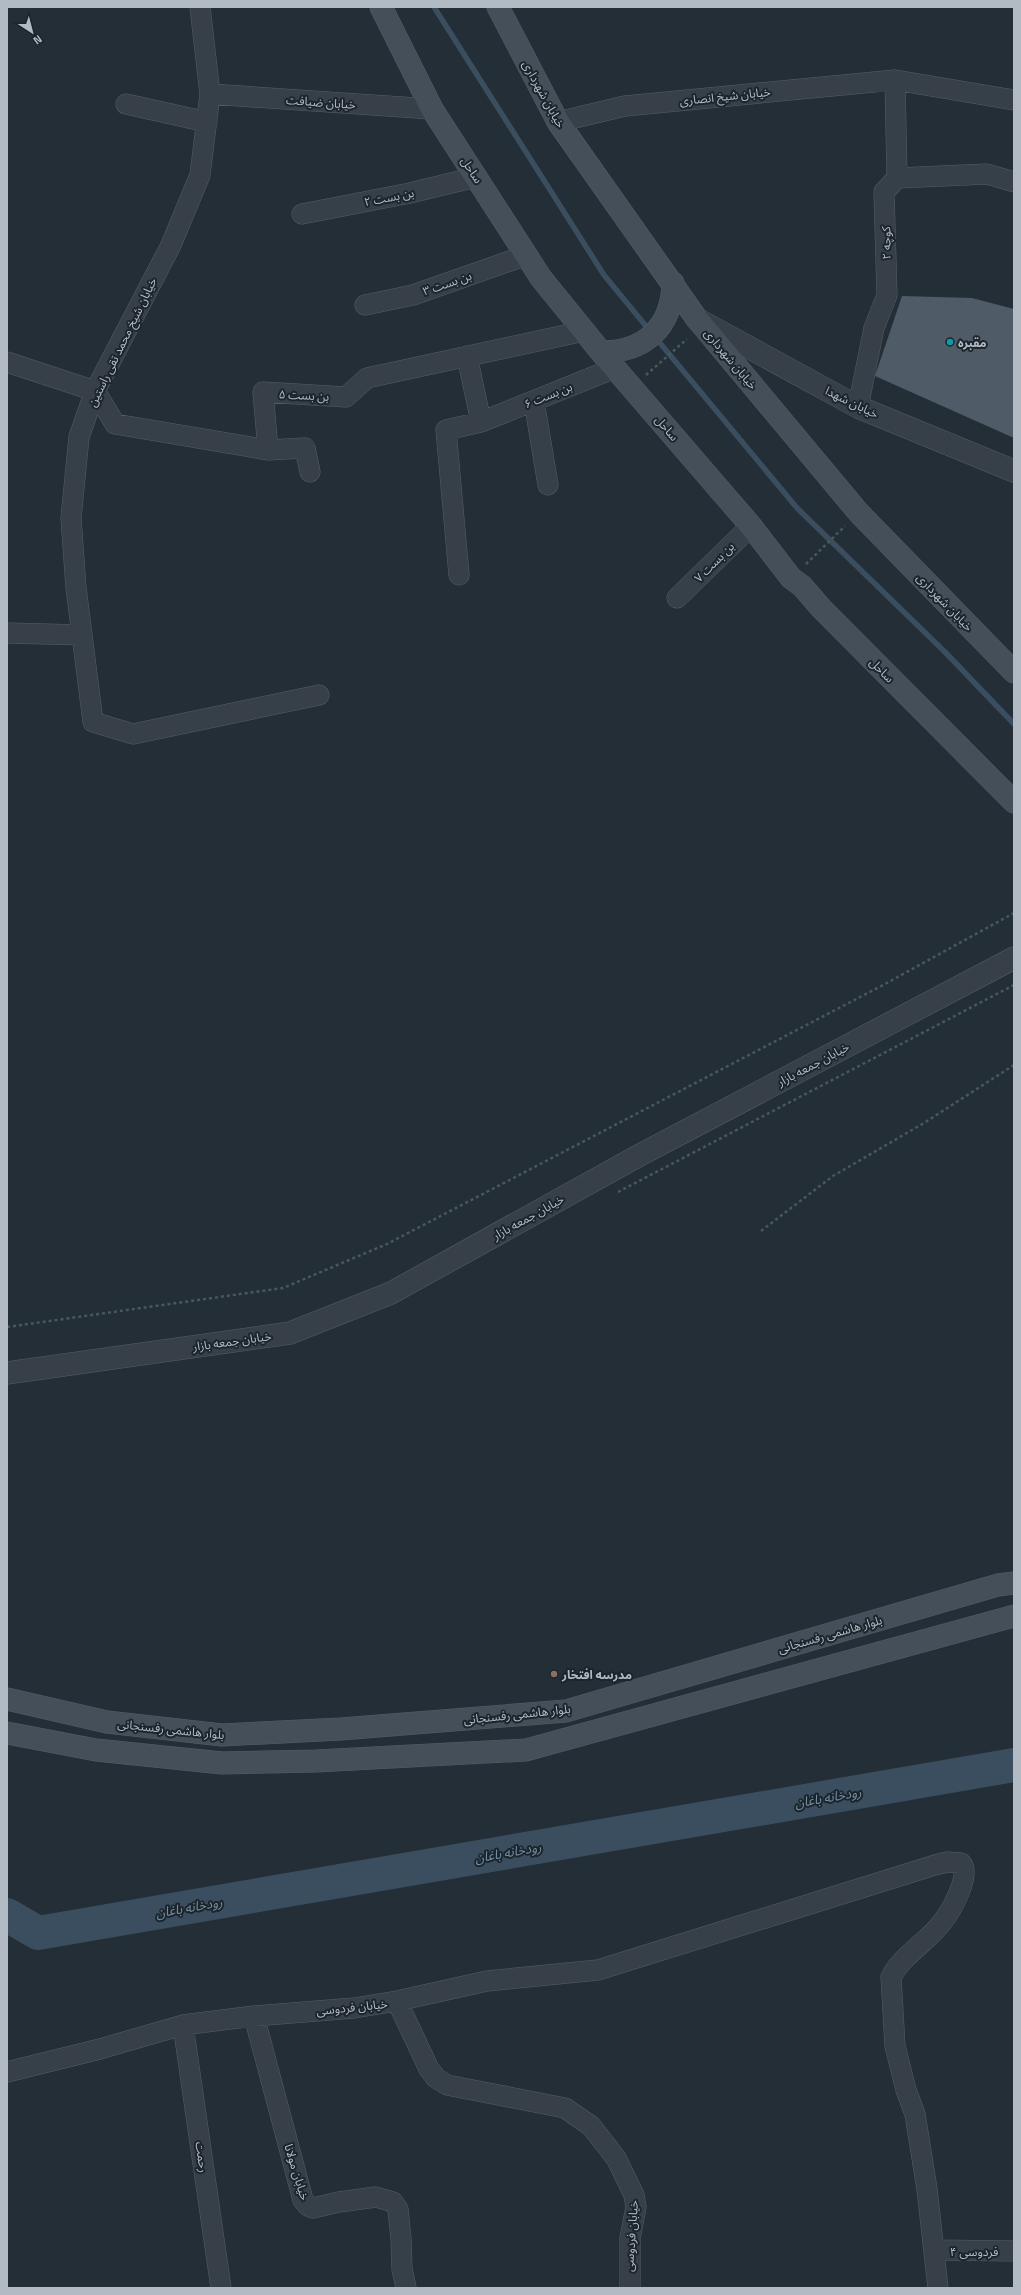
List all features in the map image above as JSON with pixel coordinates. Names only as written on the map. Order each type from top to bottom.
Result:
[{"type":"main road","name":"ساحل","points":[[382,7],[432,110],[541,278],[601,352],[751,526],[791,578],[802,586],[821,608],[1014,802]]},
{"type":"main road","name":"خیابان شهرداری","points":[[498,7],[558,122],[700,322],[859,513],[1014,672]]},
{"type":"main road","points":[[601,352],[629,349],[642,343],[653,334],[669,311],[673,297],[673,283]]},
{"type":"main road","name":"بلوار هاشمی رفسنجانی","points":[[7,1699],[107,1722],[222,1735],[340,1729],[566,1711],[998,1585],[1014,1583]]},
{"type":"main road","points":[[7,1732],[96,1750],[222,1763],[316,1761],[526,1750],[1014,1616]]},
{"type":"main road","points":[[222,1735],[222,1763]]},
{"type":"street","name":"خیابان شیخ محمد تقی راستین","points":[[200,7],[210,94],[200,175],[171,245],[95,392],[79,437],[71,518],[76,588],[93,722],[134,734],[319,695]]},
{"type":"street","name":"خیابان شیخ انصاری","points":[[558,122],[625,106],[894,80],[1014,100]]},
{"type":"street","points":[[894,80],[897,178],[987,174],[1014,182]]},
{"type":"street","name":"خیابان ضیافت","points":[[210,94],[432,110]]},
{"type":"street","points":[[126,104],[207,122]]},
{"type":"street","name":"بن بست ۲","points":[[302,214],[410,193],[476,177]]},
{"type":"street","name":"کوچه ۲","points":[[858,407],[874,328],[887,295],[884,192],[897,178]]},
{"type":"street","name":"بن بست ۳","points":[[365,305],[413,294],[527,255]]},
{"type":"street","name":"خیابان شهدا","points":[[700,322],[858,407],[1014,471]]},
{"type":"street","name":"بن بست ۵","points":[[268,450],[263,392],[346,397],[367,378],[584,330]]},
{"type":"street","points":[[467,356],[481,422]]},
{"type":"street","points":[[7,362],[95,392],[115,424],[268,450],[305,448],[310,472]]},
{"type":"street","name":"بن بست ۶","points":[[459,575],[446,430],[481,422],[615,368]]},
{"type":"street","points":[[534,401],[548,484]]},
{"type":"street","name":"بن بست ۷","points":[[677,598],[751,526]]},
{"type":"street","points":[[7,633],[82,635]]},
{"type":"street","name":"خیابان جمعه بازار","points":[[7,1373],[290,1333],[391,1293],[638,1156],[1014,958]]},
{"type":"street","points":[[397,2002],[487,1981],[598,1970],[935,1865],[948,1862],[961,1863],[965,1870],[965,1875],[959,1892],[943,1922],[911,1951],[895,1968],[891,1977],[895,2046],[906,2090],[915,2114],[938,2288]]},
{"type":"street","name":"خیابان فردوسی","points":[[7,2072],[100,2049],[183,2025],[254,2016],[354,2008],[397,2002],[429,2069],[436,2078],[447,2085],[565,2108],[591,2126],[601,2138],[627,2177],[634,2195],[636,2207],[630,2238],[630,2288]]},
{"type":"street","name":"خیابان مولانا","points":[[254,2016],[303,2200],[308,2206],[313,2208],[340,2202],[376,2197],[393,2202],[398,2209],[402,2269],[406,2288]]},
{"type":"street","name":"رحمت","points":[[183,2025],[221,2288]]},
{"type":"street","name":"فردوسی ۴","points":[[934,2250],[1014,2251]]},
{"type":"path","points":[[632,387],[700,322]]},
{"type":"path","points":[[791,578],[859,513]]},
{"type":"path","points":[[7,1327],[283,1288],[386,1244],[871,991],[1014,913]]},
{"type":"path","points":[[761,1231],[833,1176],[924,1123],[1014,1065]]},
{"type":"building","name":"مقبره","points":[[902,296],[972,298],[1014,309],[1014,438],[875,376]]},
{"type":"waterway","points":[[434,7],[604,275],[650,331]]},
{"type":"waterway","points":[[655,337],[797,508],[945,652],[1014,724]]},
{"type":"waterway","name":"رودخانه باغان","points":[[7,1915],[38,1933],[1014,1765]]},
{"type":"place","name":"مقبره","points":[[950,342]]},
{"type":"place","name":"مدرسه افتخار","points":[[554,1674]]}]
